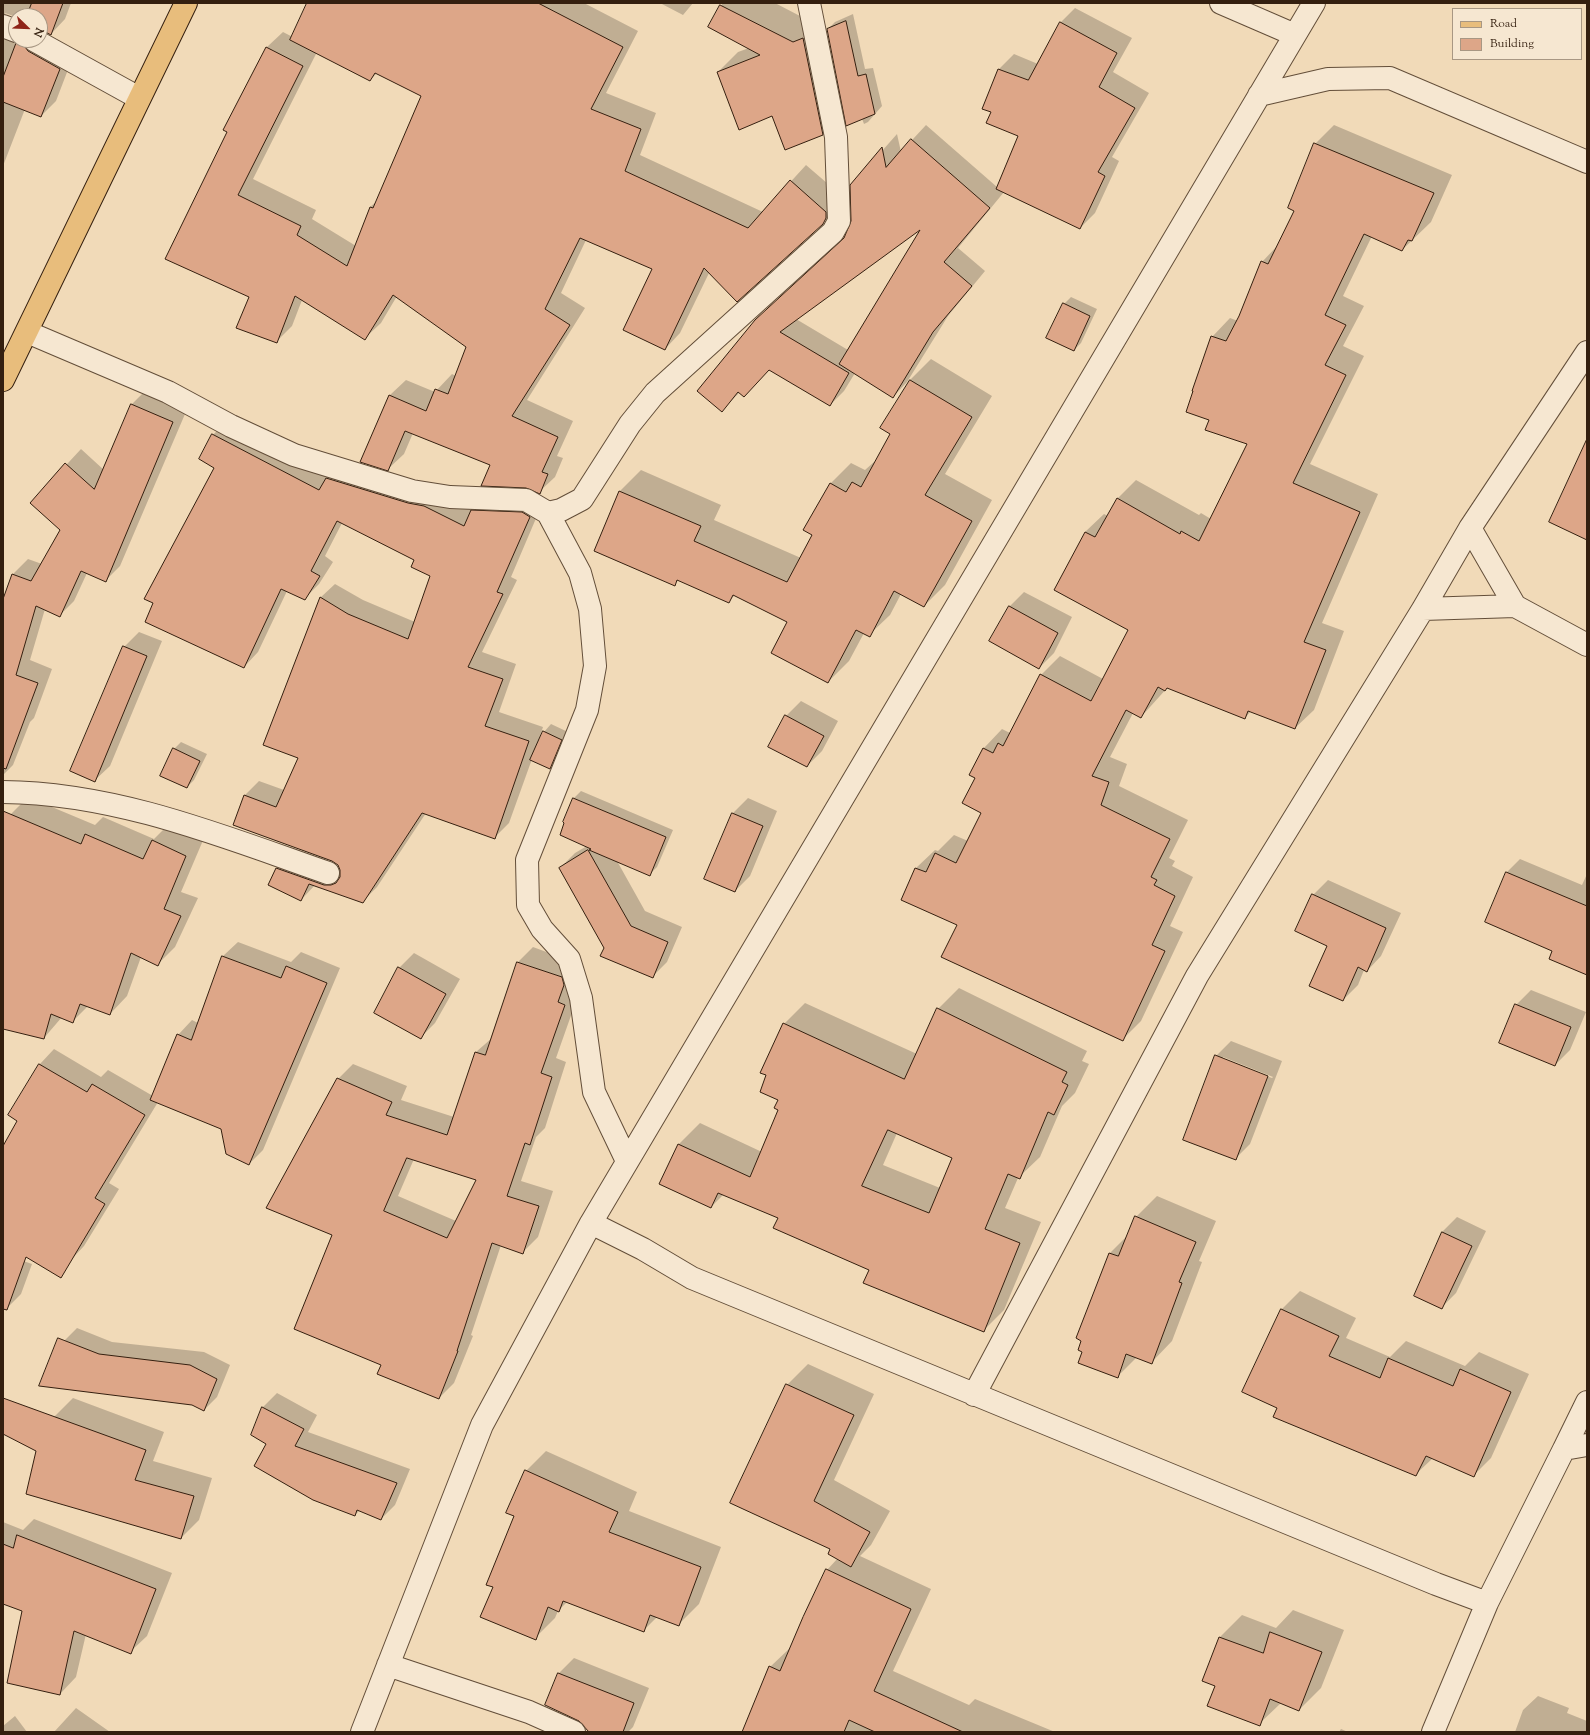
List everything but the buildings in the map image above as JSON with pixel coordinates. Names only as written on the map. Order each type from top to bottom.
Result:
[{"type":"main road","points":[[3,380],[186,3]]},
{"type":"street","points":[[548,513],[561,510],[582,499],[630,424],[655,394],[833,232],[839,221],[836,137],[809,3]]},
{"type":"street","points":[[1221,3],[1295,35]]},
{"type":"street","points":[[362,1732],[482,1425],[591,1223],[1258,95],[1314,3]]},
{"type":"street","points":[[48,48],[139,98]]},
{"type":"street","points":[[1258,95],[1328,79],[1390,78],[1587,162]]},
{"type":"street","points":[[27,332],[168,392],[231,426],[294,455],[412,491],[450,497],[526,500],[548,513],[580,573],[590,609],[595,666],[587,710],[527,860],[528,905],[542,929],[569,959],[581,998],[594,1092],[627,1161]]},
{"type":"street","points":[[974,1395],[1197,976],[1423,609],[1470,528],[1587,352]]},
{"type":"street","points":[[1470,528],[1515,606]]},
{"type":"street","points":[[1423,609],[1515,606],[1587,645]]},
{"type":"street","points":[[3,792],[26,792],[82,799],[130,808],[179,821],[328,873]]},
{"type":"street","points":[[591,1223],[643,1249],[692,1278],[769,1308],[974,1395],[1436,1584],[1487,1603]]},
{"type":"street","points":[[1433,1732],[1487,1603],[1587,1402]]},
{"type":"street","points":[[1564,1450],[1587,1445]]},
{"type":"street","points":[[388,1665],[529,1712],[574,1732]]}]
